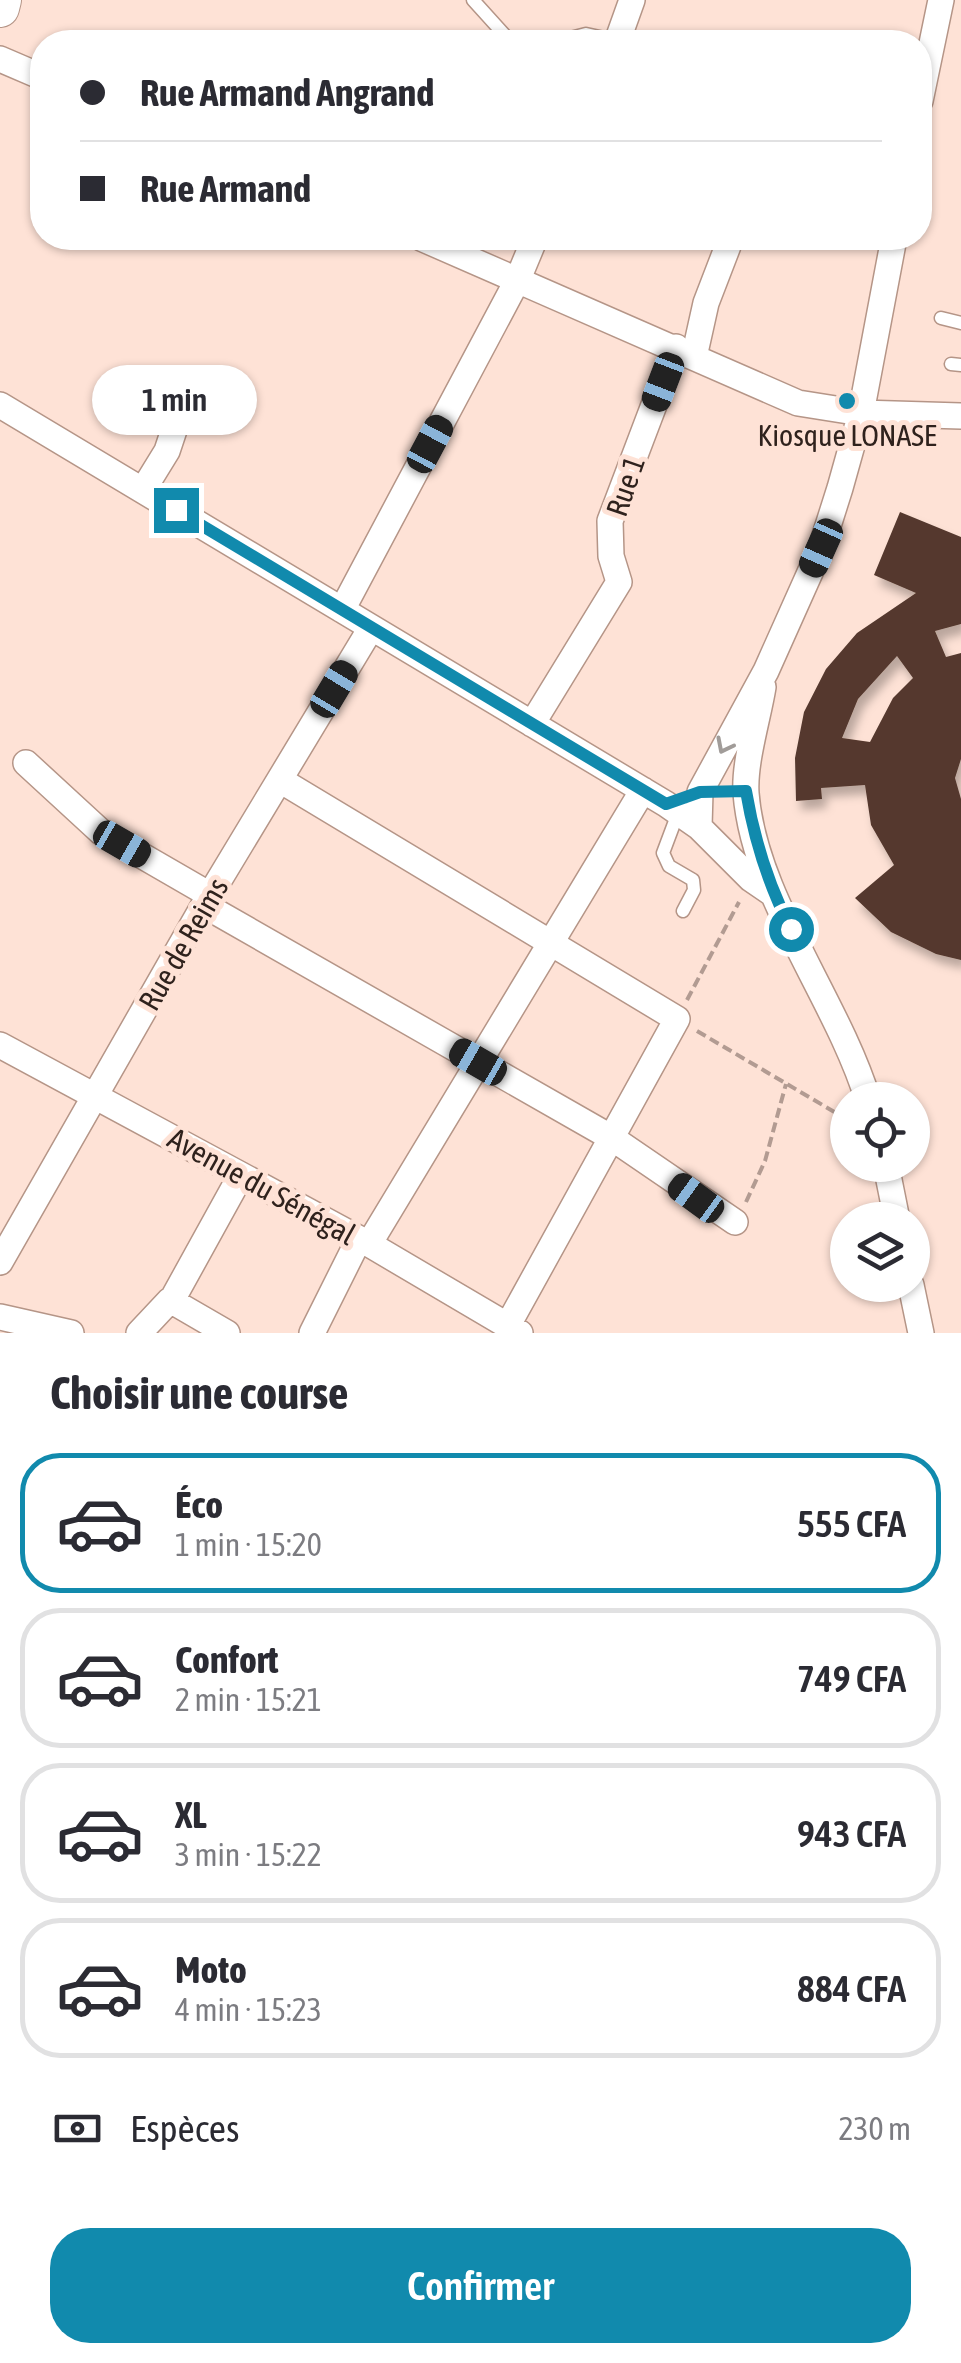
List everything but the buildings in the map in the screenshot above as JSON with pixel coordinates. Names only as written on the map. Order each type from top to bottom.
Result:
[{"type":"street","points":[[621,30],[632,0]]},
{"type":"street","points":[[932,43],[941,0]]},
{"type":"street","points":[[0,59],[30,72]]},
{"type":"street","points":[[450,250],[798,403],[862,414],[961,416]]},
{"type":"street","points":[[342,610],[530,250]]},
{"type":"street","name":"Rue 1","points":[[532,724],[620,582],[611,556],[610,521],[726,250]]},
{"type":"street","points":[[681,814],[700,792],[766,671],[821,548],[862,414],[892,250]]},
{"type":"street","points":[[142,490],[167,452],[188,388]]},
{"type":"street","points":[[0,405],[681,814],[762,887],[845,1034],[862,1082]]},
{"type":"street","name":"Rue de Reims","points":[[0,1262],[207,900],[371,628]]},
{"type":"street","points":[[762,887],[746,791],[766,671]]},
{"type":"street","points":[[26,762],[101,832],[207,900],[612,1138],[735,1222]]},
{"type":"street","points":[[280,780],[677,1019],[514,1329]]},
{"type":"street","points":[[312,1333],[643,790]]},
{"type":"street","points":[[700,792],[746,791]]},
{"type":"street","points":[[681,814],[751,821]]},
{"type":"street","name":"Avenue du Sénégal","points":[[0,1045],[241,1174],[514,1329]]},
{"type":"street","points":[[139,1333],[172,1300],[241,1174]]},
{"type":"street","points":[[172,1300],[227,1333]]},
{"type":"street","points":[[915,1302],[921,1333]]},
{"type":"street","points":[[0,1317],[33,1329],[71,1333]]},
{"type":"lane","points":[[473,0],[500,30]]},
{"type":"lane","points":[[942,318],[961,322]]},
{"type":"lane","points":[[681,814],[664,854],[669,866],[692,880],[694,890],[683,911]]},
{"type":"path","points":[[762,887],[677,1019],[830,1110]]},
{"type":"path","points":[[735,1222],[765,1161],[786,1084]]},
{"type":"place","name":"Kiosque LONASE","points":[[847,401]]},
{"type":"route","points":[[176,510],[666,804],[700,792],[746,791],[773,894],[791,929]]}]
